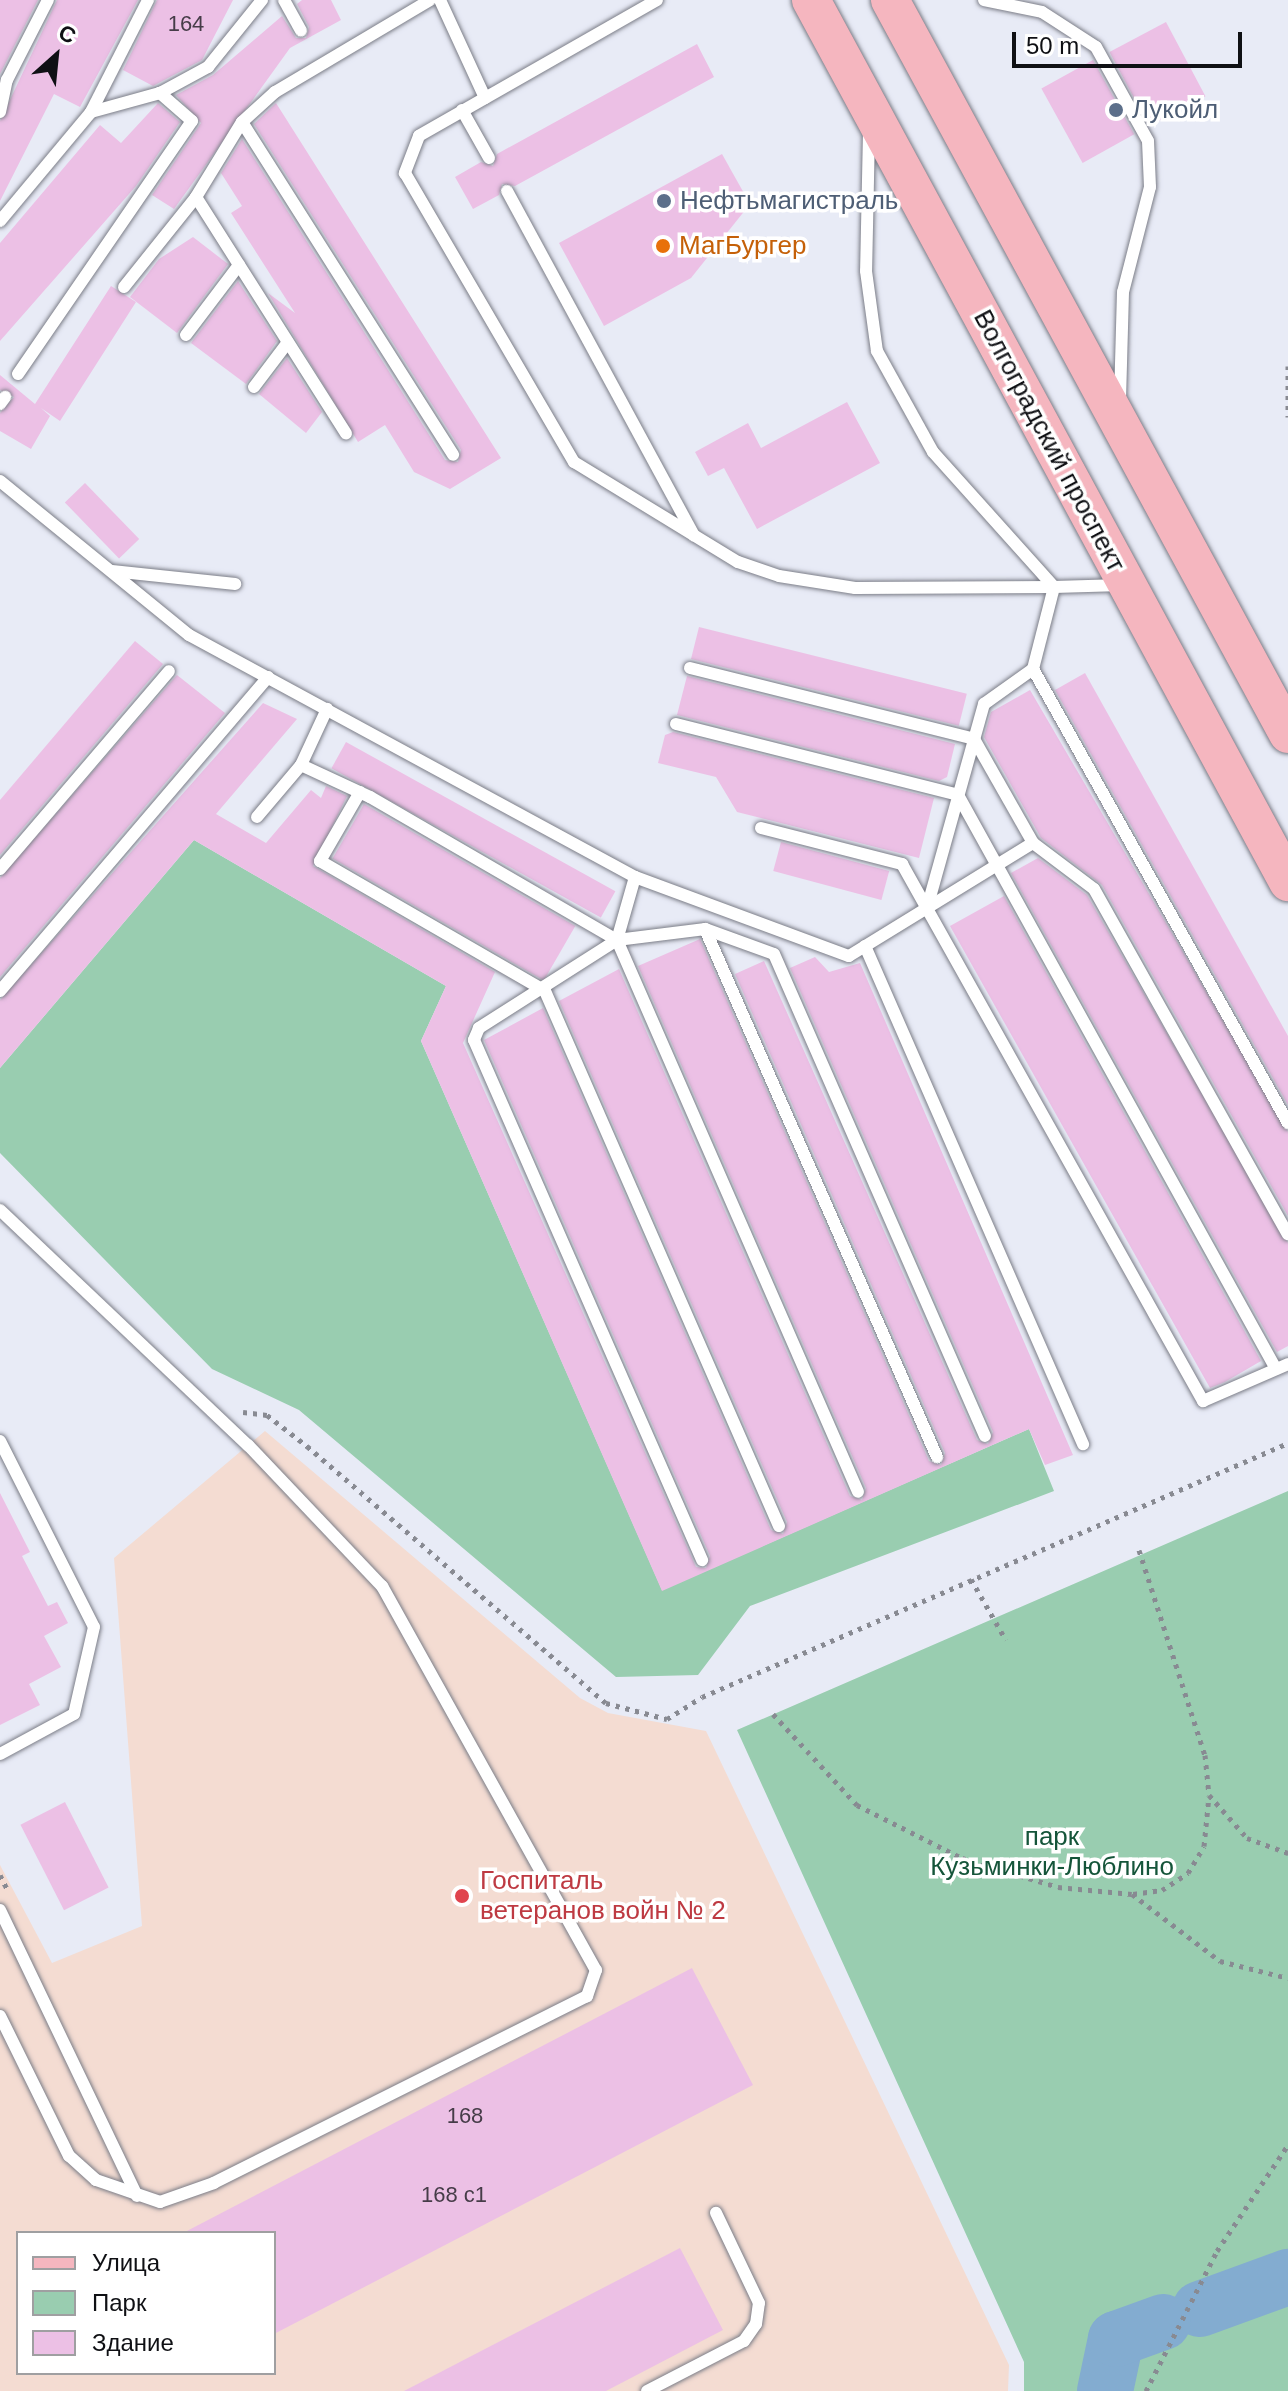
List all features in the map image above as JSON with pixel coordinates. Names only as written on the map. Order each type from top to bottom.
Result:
[{"type":"main road","name":"Волгоградский проспект","points":[[811,0],[1288,882]]},
{"type":"main road","points":[[890,0],[1288,734]]},
{"type":"lane","points":[[0,112],[7,80],[48,0]]},
{"type":"lane","points":[[0,221],[91,112],[148,0]]},
{"type":"lane","points":[[91,112],[160,93],[208,67],[262,0]]},
{"type":"lane","points":[[284,0],[301,31]]},
{"type":"lane","points":[[124,287],[196,197],[242,122],[275,92],[430,0]]},
{"type":"lane","points":[[440,0],[485,98]]},
{"type":"lane","points":[[657,0],[419,136],[405,173],[574,462],[695,537],[779,576],[855,588],[1127,585]]},
{"type":"lane","points":[[984,0],[1042,12],[1096,47],[1148,141],[1150,187],[1123,292],[1119,421]]},
{"type":"lane","points":[[18,374],[192,121],[160,93]]},
{"type":"lane","points":[[869,108],[866,271],[877,351],[933,452],[1054,587]]},
{"type":"lane","points":[[462,110],[489,158]]},
{"type":"lane","points":[[242,122],[453,455]]},
{"type":"lane","points":[[507,191],[695,537]]},
{"type":"lane","points":[[196,197],[346,433]]},
{"type":"lane","points":[[186,335],[239,265]]},
{"type":"lane","points":[[254,387],[288,342]]},
{"type":"lane","points":[[0,481],[189,635],[635,877],[849,956],[1033,843]]},
{"type":"lane","points":[[112,571],[235,584]]},
{"type":"lane","points":[[927,908],[984,704],[1033,669],[1054,587]]},
{"type":"lane","points":[[690,668],[974,739],[1033,843],[1094,889],[1288,1234]]},
{"type":"lane","points":[[1033,669],[1288,1123]]},
{"type":"lane","points":[[0,869],[169,671]]},
{"type":"lane","points":[[0,991],[268,677]]},
{"type":"lane","points":[[257,817],[301,765],[327,709]]},
{"type":"lane","points":[[676,724],[958,795],[1282,1366],[1203,1401],[902,864],[761,828]]},
{"type":"lane","points":[[301,765],[360,792],[617,940],[858,1492]]},
{"type":"lane","points":[[360,792],[320,861],[545,991],[779,1526]]},
{"type":"lane","points":[[617,940],[635,877]]},
{"type":"lane","points":[[705,929],[937,1457]]},
{"type":"lane","points":[[702,1560],[474,1040],[479,1028],[545,991],[617,940],[705,929],[774,954],[985,1436]]},
{"type":"lane","points":[[865,946],[1083,1444]]},
{"type":"lane","points":[[0,1210],[207,1406],[382,1586],[596,1970],[587,1996],[214,2183],[160,2202],[96,2180],[69,2156],[0,2016]]},
{"type":"lane","points":[[0,1441],[94,1627],[74,1714],[0,1754]]},
{"type":"lane","points":[[0,1910],[137,2196]]},
{"type":"lane","points":[[647,2391],[744,2341],[756,2324],[759,2303],[716,2213]]},
{"type":"path","points":[[1288,366],[1288,417]]},
{"type":"path","points":[[207,1406],[267,1415],[606,1703],[667,1719],[971,1579],[1288,1443]]},
{"type":"path","points":[[773,1714],[857,1805],[962,1858],[1058,1887],[1132,1894],[1162,1890],[1188,1873],[1204,1846],[1209,1795],[1205,1755],[1139,1550]]},
{"type":"path","points":[[971,1579],[1006,1640]]},
{"type":"path","points":[[1209,1795],[1247,1838],[1288,1853]]},
{"type":"path","points":[[1132,1894],[1220,1961],[1288,1978]]},
{"type":"path","points":[[1146,2391],[1217,2251],[1288,2145]]},
{"type":"shaded area","name":"Госпиталь ветеранов войн № 2","points":[[265,1431],[580,1698],[608,1713],[706,1731],[1009,2365],[1008,2391],[0,2391],[0,1865],[52,1963],[142,1926],[114,1558]]},
{"type":"green space","points":[[194,840],[446,986],[421,1041],[662,1590],[1029,1429],[1054,1491],[750,1606],[698,1675],[616,1677],[299,1410],[212,1369],[0,1153],[0,1068]]},
{"type":"green space","name":"парк Кузьминки-Люблино","points":[[1288,1491],[1288,2391],[1024,2391],[1024,2362],[737,1730]]},
{"type":"building","points":[[0,0],[38,0],[0,74]]},
{"type":"building","points":[[57,0],[138,0],[80,107],[54,94],[0,201],[0,121]]},
{"type":"building","points":[[157,0],[233,0],[202,60],[153,86],[123,70]]},
{"type":"building","points":[[302,0],[331,0],[341,20],[290,48],[174,209],[152,195],[201,123],[176,95],[213,75],[282,16],[296,38],[306,38],[309,27],[297,4]]},
{"type":"building","points":[[1166,22],[1205,96],[1149,126],[1109,52]]},
{"type":"building","points":[[697,44],[714,77],[515,186],[502,184],[499,195],[473,209],[455,177],[481,162],[493,166],[497,154]]},
{"type":"building","points":[[1093,60],[1134,134],[1083,163],[1041,89]]},
{"type":"building","points":[[158,103],[180,122],[136,186],[0,341],[0,243],[100,125],[121,143]]},
{"type":"building","points":[[276,103],[501,458],[450,489],[414,472],[385,425],[358,442],[268,293],[295,313],[231,213],[242,206],[221,173],[242,139],[445,460],[458,462],[461,450],[254,124]]},
{"type":"building","points":[[722,154],[750,204],[691,278],[604,326],[559,243]]},
{"type":"building","points":[[193,237],[228,264],[177,333],[130,297],[159,259]]},
{"type":"building","points":[[238,281],[277,341],[246,384],[191,343]]},
{"type":"building","points":[[111,286],[136,302],[60,421],[41,408],[50,416],[31,449],[0,431],[0,413],[14,397],[0,390],[0,375],[35,404]]},
{"type":"building","points":[[287,358],[322,412],[306,433],[259,394]]},
{"type":"building","points":[[847,402],[880,463],[757,529],[724,468],[708,476],[695,452],[748,423],[761,448]]},
{"type":"building","points":[[85,483],[139,539],[119,559],[65,502]]},
{"type":"building","points":[[699,627],[967,694],[959,726],[691,659]]},
{"type":"building","points":[[135,641],[163,664],[0,855],[0,800]]},
{"type":"building","points":[[1085,673],[1288,1036],[1288,1105],[1055,690]]},
{"type":"building","points":[[177,675],[225,713],[0,977],[0,878]]},
{"type":"building","points":[[687,676],[955,744],[947,777],[939,781],[677,715]]},
{"type":"building","points":[[1030,690],[1288,1132],[1288,1216],[1102,885],[1041,838],[984,737],[991,712]]},
{"type":"building","points":[[263,703],[297,719],[216,814],[266,843],[311,790],[321,798],[326,786],[347,796],[313,866],[495,972],[463,1043],[696,1567],[706,1568],[710,1556],[484,1040],[543,1008],[771,1530],[783,1534],[787,1522],[559,1001],[619,969],[850,1496],[862,1500],[866,1488],[638,966],[700,939],[929,1461],[941,1465],[945,1453],[735,974],[764,961],[977,1440],[988,1444],[993,1432],[790,968],[815,957],[829,972],[860,963],[1073,1455],[1045,1465],[1029,1429],[662,1591],[421,1041],[446,986],[194,840],[0,1068],[0,1000]]},
{"type":"building","points":[[673,732],[934,798],[919,858],[737,812],[716,777],[658,763],[665,735]]},
{"type":"building","points":[[346,742],[615,891],[601,918],[331,768]]},
{"type":"building","points":[[364,804],[575,926],[544,981],[332,859]]},
{"type":"building","points":[[781,842],[889,871],[881,900],[773,871]]},
{"type":"building","points":[[1038,858],[1087,895],[1288,1243],[1288,1346],[1277,1352],[1011,873]]},
{"type":"building","points":[[1004,896],[1261,1361],[1225,1382],[1210,1388],[950,926]]},
{"type":"building","points":[[0,1493],[30,1552],[22,1556],[48,1606],[57,1602],[68,1623],[44,1636],[61,1667],[29,1684],[40,1705],[0,1725]]},
{"type":"building","points":[[65,1802],[109,1888],[64,1910],[20,1825]]},
{"type":"building","points":[[692,1968],[753,2085],[276,2333],[276,2231],[187,2231]]},
{"type":"building","points":[[680,2248],[723,2330],[606,2391],[404,2391]]},
{"type":"waterway","points":[[1200,2309],[1288,2277]]},
{"type":"waterway","points":[[1105,2391],[1116,2339],[1163,2322]]},
{"type":"place","name":"Лукойл","points":[[1116,110]]},
{"type":"place","name":"Нефтьмагистраль","points":[[664,201]]},
{"type":"place","name":"МагБургер","points":[[663,246]]},
{"type":"place","name":"Госпиталь ветеранов войн № 2","points":[[462,1896]]}]
